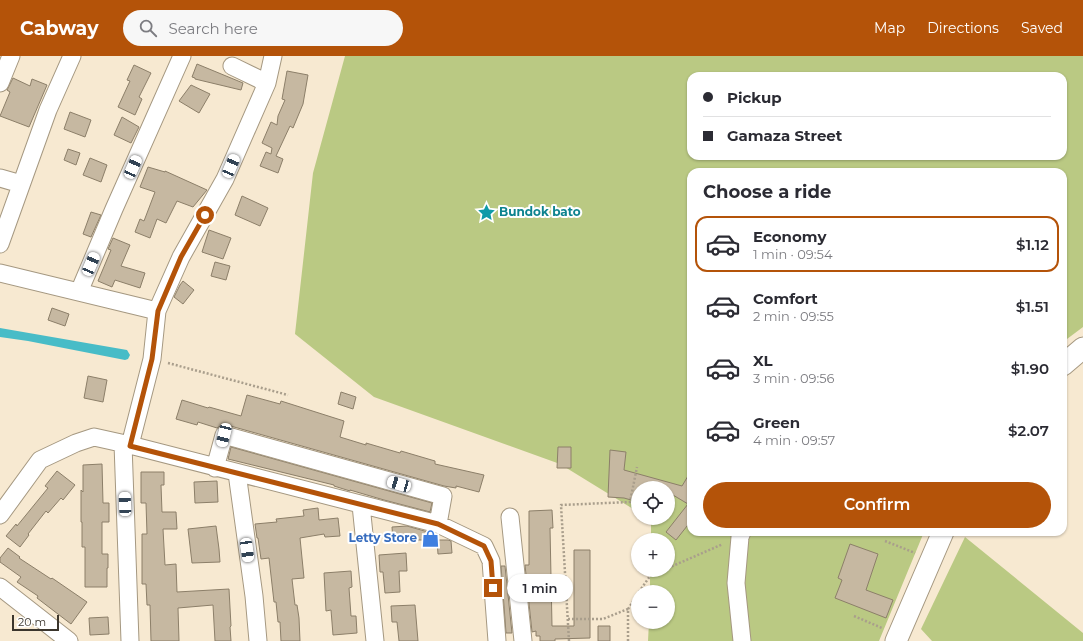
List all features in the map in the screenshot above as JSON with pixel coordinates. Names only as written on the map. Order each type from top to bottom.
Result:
[{"type":"main road","points":[[1067,362],[1083,348]]},
{"type":"main road","points":[[897,638],[941,536]]},
{"type":"street","points":[[0,83],[11,56]]},
{"type":"street","points":[[0,244],[48,110],[72,56]]},
{"type":"street","points":[[79,292],[182,56]]},
{"type":"street","points":[[130,641],[126,445],[152,359],[158,311],[181,257],[225,179],[267,82],[273,56]]},
{"type":"street","points":[[232,66],[267,82]]},
{"type":"street","points":[[0,178],[21,184]]},
{"type":"street","points":[[0,273],[158,311]]},
{"type":"street","points":[[215,468],[224,435],[443,496],[438,524]]},
{"type":"street","points":[[0,515],[40,460],[76,443],[94,437],[237,473],[438,524],[484,546],[491,561],[497,641]]},
{"type":"street","points":[[237,473],[254,596],[258,641]]},
{"type":"street","points":[[361,505],[375,641]]},
{"type":"street","points":[[510,517],[522,641]]},
{"type":"street","points":[[741,536],[736,583],[742,641]]},
{"type":"street","points":[[490,558],[514,555]]},
{"type":"street","points":[[0,587],[69,641]]},
{"type":"path","points":[[152,359],[288,395]]},
{"type":"path","points":[[569,641],[561,505],[630,502],[637,467]]},
{"type":"path","points":[[675,565],[737,536]]},
{"type":"path","points":[[885,541],[932,560]]},
{"type":"path","points":[[568,619],[603,619],[628,609],[631,605]]},
{"type":"path","points":[[628,609],[628,641]]},
{"type":"path","points":[[854,616],[897,638]]},
{"type":"green space","points":[[345,56],[1083,56],[1083,327],[1067,339],[1067,168],[687,168],[687,536],[922,536],[879,641],[648,641],[649,629],[675,629],[675,585],[650,585],[650,577],[675,577],[675,533],[651,533],[651,525],[675,525],[675,481],[631,481],[631,508],[560,464],[374,397],[295,334],[313,173]]},
{"type":"green space","points":[[965,537],[1083,633],[1083,641],[932,641],[921,629]]},
{"type":"water","points":[[0,328],[127,350],[130,355],[128,359],[125,360],[0,337]]},
{"type":"building","points":[[197,64],[243,83],[241,90],[195,79],[192,77]]},
{"type":"building","points":[[134,65],[151,73],[139,97],[142,99],[135,115],[118,107],[130,81],[127,80]]},
{"type":"building","points":[[287,71],[308,75],[303,104],[293,128],[290,126],[276,156],[283,159],[278,173],[260,166],[266,152],[271,154],[272,148],[262,143],[271,122],[277,125],[278,116],[285,100],[282,99]]},
{"type":"building","points":[[13,78],[30,86],[32,79],[47,85],[29,127],[0,116],[10,92],[7,90]]},
{"type":"building","points":[[191,85],[210,94],[199,113],[179,101]]},
{"type":"building","points":[[70,112],[91,120],[85,137],[64,129]]},
{"type":"building","points":[[122,117],[139,127],[131,143],[114,135]]},
{"type":"building","points":[[68,149],[80,153],[76,165],[64,160]]},
{"type":"building","points":[[90,158],[107,165],[101,182],[83,175]]},
{"type":"building","points":[[148,167],[165,171],[207,190],[193,207],[177,201],[166,223],[157,219],[150,238],[135,232],[140,219],[144,221],[155,192],[140,187]]},
{"type":"building","points":[[242,196],[268,208],[260,226],[235,215]]},
{"type":"building","points":[[91,212],[101,215],[91,237],[83,234]]},
{"type":"building","points":[[209,230],[231,238],[223,259],[202,252]]},
{"type":"building","points":[[113,238],[130,245],[121,266],[145,273],[140,288],[115,280],[112,287],[98,281],[111,250],[108,249]]},
{"type":"building","points":[[215,262],[230,266],[226,280],[211,276]]},
{"type":"building","points":[[183,281],[194,290],[183,304],[174,297]]},
{"type":"building","points":[[52,308],[69,314],[65,326],[48,320]]},
{"type":"building","points":[[88,376],[107,380],[103,402],[84,398]]},
{"type":"building","points":[[341,392],[356,397],[353,409],[338,404]]},
{"type":"building","points":[[247,395],[280,404],[281,401],[344,421],[340,437],[400,453],[401,451],[435,461],[435,464],[484,475],[479,492],[456,486],[456,488],[444,486],[227,425],[222,425],[217,428],[198,422],[197,425],[176,419],[182,400],[241,416]]},
{"type":"building","points":[[231,447],[432,503],[430,512],[350,491],[334,485],[228,459]]},
{"type":"building","points":[[558,447],[571,447],[571,468],[557,468]]},
{"type":"building","points":[[610,450],[626,452],[624,470],[664,481],[631,481],[631,500],[608,497]]},
{"type":"building","points":[[102,464],[103,503],[109,503],[109,522],[102,522],[102,554],[108,554],[107,587],[85,587],[85,547],[82,547],[81,522],[83,465]]},
{"type":"building","points":[[57,471],[75,485],[63,500],[61,498],[48,513],[46,511],[20,547],[6,536],[16,524],[17,526],[48,488],[45,486]]},
{"type":"building","points":[[141,472],[164,472],[164,485],[161,485],[162,512],[176,512],[177,529],[163,529],[165,565],[176,564],[177,592],[229,589],[231,641],[215,641],[213,605],[178,608],[179,641],[151,641],[150,605],[147,605],[146,584],[142,584],[142,534],[147,534],[146,503],[141,503]]},
{"type":"building","points":[[687,478],[687,503],[675,496],[675,484],[682,486]]},
{"type":"building","points":[[217,481],[218,502],[195,503],[194,482]]},
{"type":"building","points":[[687,505],[687,526],[676,540],[675,533],[666,532],[672,525],[675,525],[675,521]]},
{"type":"building","points":[[318,508],[319,520],[338,518],[340,536],[325,537],[324,534],[300,538],[304,578],[292,579],[295,605],[297,605],[299,618],[300,641],[281,641],[280,622],[278,622],[276,602],[274,602],[269,558],[261,559],[255,524],[277,522],[276,519],[304,516],[303,510]]},
{"type":"building","points":[[552,510],[553,528],[550,528],[552,626],[574,626],[574,550],[590,550],[590,638],[540,641],[540,636],[536,636],[536,631],[532,632],[525,565],[529,565],[529,511]]},
{"type":"building","points":[[216,526],[220,562],[192,563],[188,529]]},
{"type":"building","points":[[407,526],[435,534],[435,540],[393,541],[392,527]]},
{"type":"building","points":[[437,540],[451,541],[452,553],[438,554]]},
{"type":"building","points":[[850,544],[878,554],[866,590],[893,600],[886,618],[835,598],[842,580],[838,578]]},
{"type":"building","points":[[8,548],[20,557],[19,558],[87,602],[71,624],[37,598],[38,596],[17,582],[21,577],[0,562],[0,558]]},
{"type":"building","points":[[406,553],[407,571],[399,571],[400,592],[385,593],[383,572],[380,572],[379,555]]},
{"type":"building","points":[[501,566],[505,566],[512,633],[506,633]]},
{"type":"building","points":[[351,571],[352,587],[349,588],[351,616],[356,616],[357,633],[333,635],[331,610],[326,611],[324,573]]},
{"type":"building","points":[[415,605],[418,641],[399,641],[397,622],[392,622],[391,606]]},
{"type":"building","points":[[108,617],[109,634],[90,635],[89,618]]},
{"type":"building","points":[[598,626],[610,626],[610,641],[598,641]]},
{"type":"place","name":"Bundok bato","points":[[486,212]]},
{"type":"place","name":"Letty Store","points":[[430,538]]},
{"type":"route","points":[[205,215],[181,257],[158,311],[152,359],[130,446],[438,524],[484,546],[491,561],[493,588]]}]
